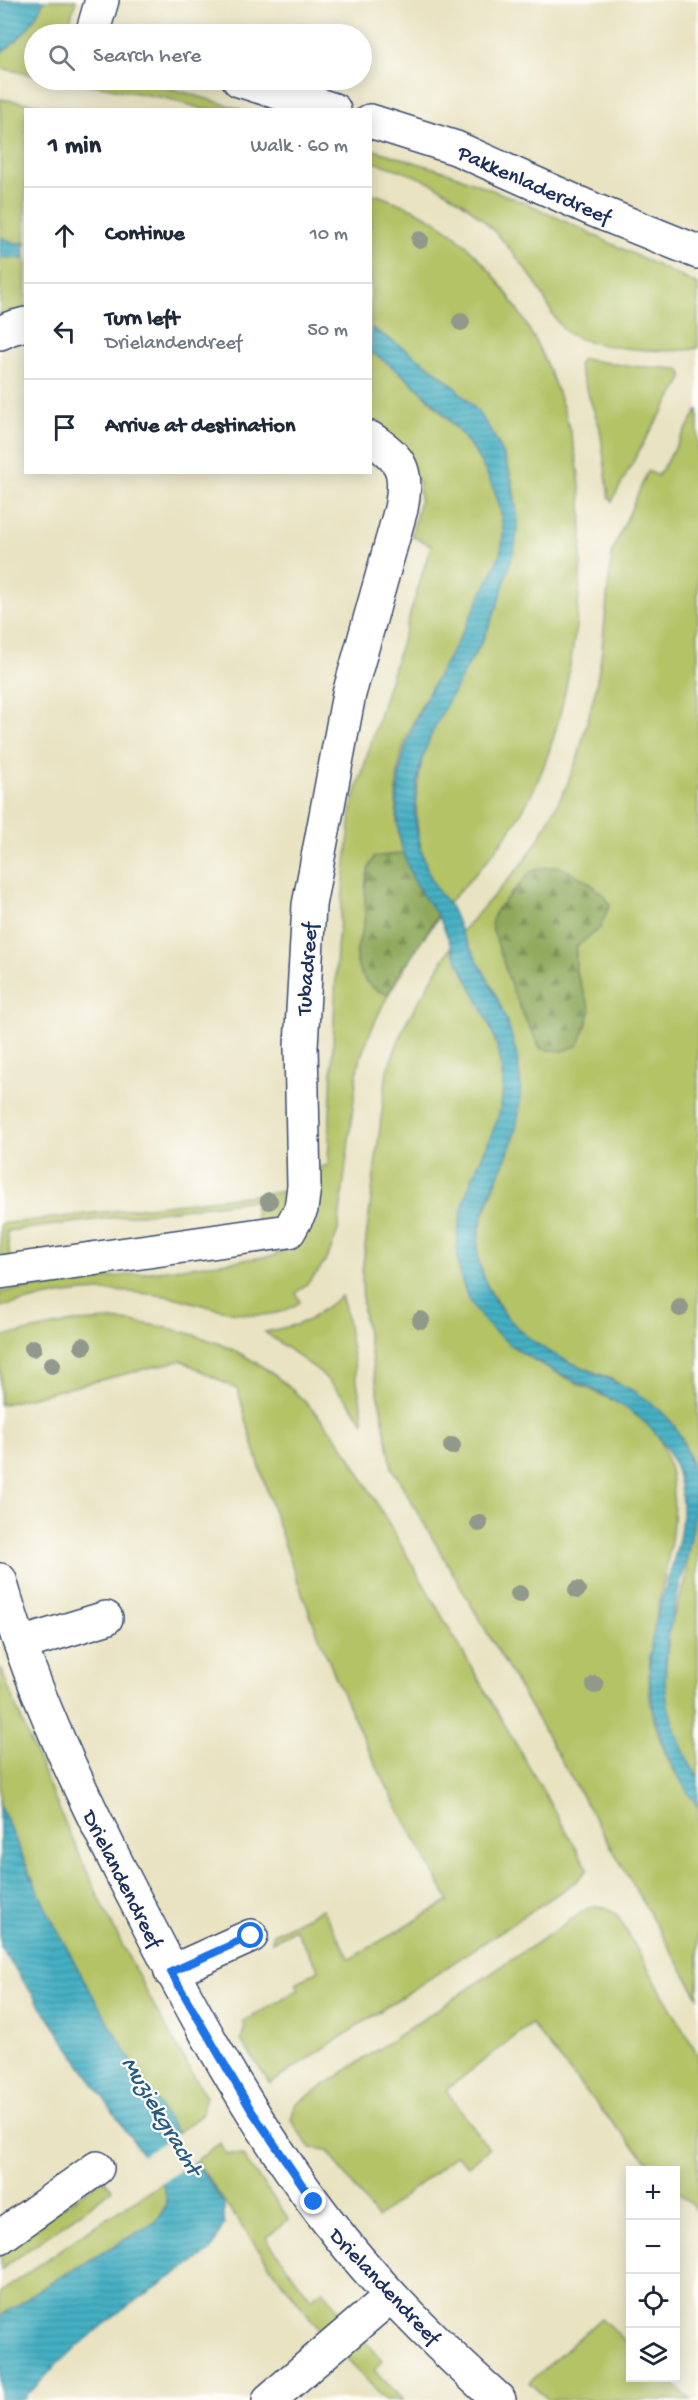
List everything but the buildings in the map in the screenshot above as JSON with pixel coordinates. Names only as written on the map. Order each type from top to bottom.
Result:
[{"type":"street","points":[[95,24],[102,0]]},
{"type":"street","points":[[271,90],[328,108]]},
{"type":"street","name":"Pakkenladerdreef","points":[[372,122],[456,148],[594,210],[698,252]]},
{"type":"street","points":[[0,333],[24,325]]},
{"type":"street","name":"Tubadreef","points":[[0,1272],[289,1231],[301,1209],[304,1186],[301,1046],[309,905],[350,694],[406,485],[402,468],[388,450],[372,439]]},
{"type":"street","name":"Drielandendreef","points":[[0,1580],[10,1618],[75,1780],[171,1972],[251,2110],[327,2220],[390,2296],[499,2400]]},
{"type":"street","points":[[21,1644],[106,1618]]},
{"type":"street","points":[[171,1972],[251,1936]]},
{"type":"street","points":[[0,2237],[97,2168]]},
{"type":"street","points":[[269,2400],[390,2296]]},
{"type":"green space","points":[[44,0],[76,0],[69,24],[30,24]]},
{"type":"green space","points":[[24,32],[24,73],[0,68],[0,53]]},
{"type":"green space","points":[[121,90],[177,90],[238,108],[200,108],[169,99]]},
{"type":"green space","points":[[0,99],[62,108],[24,108],[24,243],[15,243],[0,237]]},
{"type":"green space","points":[[372,149],[447,172],[535,207],[698,285],[698,348],[686,350],[631,349],[594,343],[568,333],[557,322],[537,285],[524,267],[483,220],[460,200],[410,174],[372,161]]},
{"type":"green space","points":[[372,193],[407,206],[440,224],[467,246],[492,274],[515,306],[552,377],[575,451],[580,485],[582,541],[577,616],[568,676],[553,740],[538,780],[512,828],[482,867],[448,903],[434,885],[421,847],[416,810],[417,791],[424,754],[437,719],[481,644],[496,609],[515,517],[515,499],[509,470],[498,443],[483,419],[443,377],[372,329]]},
{"type":"green space","points":[[0,257],[24,259],[24,312],[0,320]]},
{"type":"green space","points":[[372,353],[404,376],[463,436],[490,480],[501,512],[503,529],[502,546],[495,568],[462,634],[414,720],[400,761],[396,791],[399,835],[410,867],[439,917],[392,988],[373,1026],[358,1066],[335,1240],[322,1266],[296,1293],[300,1302],[286,1310],[270,1314],[237,1313],[172,1297],[113,1291],[70,1294],[0,1307],[0,1292],[273,1256],[300,1240],[312,1221],[317,1198],[318,1168],[328,1165],[337,948],[352,806],[431,545],[411,536],[420,501],[419,482],[377,424],[372,422]]},
{"type":"green space","points":[[583,359],[628,366],[679,369],[683,375],[612,501],[609,498],[600,428],[578,365]]},
{"type":"green space","points":[[698,410],[698,1776],[691,1768],[676,1734],[667,1704],[665,1681],[669,1630],[686,1580],[691,1462],[683,1441],[672,1423],[612,1379],[558,1357],[532,1341],[511,1324],[487,1286],[478,1259],[478,1240],[483,1217],[514,1137],[516,1052],[493,988],[461,932],[522,864],[537,842],[566,787],[578,757],[595,692],[601,658],[612,552],[648,471],[658,476]]},
{"type":"green space","points":[[405,853],[419,890],[438,915],[388,994],[372,987],[364,979],[359,969],[356,953],[364,921],[367,874],[374,857]]},
{"type":"green space","points":[[558,866],[593,886],[610,904],[600,928],[576,947],[576,972],[591,1011],[579,1045],[563,1051],[541,1049],[512,989],[491,924],[496,910],[533,870]]},
{"type":"green space","points":[[451,947],[492,1031],[502,1067],[503,1085],[500,1109],[493,1132],[465,1202],[459,1225],[457,1250],[469,1297],[487,1323],[514,1348],[546,1368],[621,1405],[643,1419],[656,1432],[668,1461],[673,1491],[673,1521],[652,1643],[649,1686],[652,1712],[663,1748],[674,1771],[698,1806],[698,1997],[392,1468],[363,1312],[362,1272],[387,1071],[405,1024]]},
{"type":"green space","points":[[288,1191],[285,1205],[279,1215],[257,1228],[254,1200],[7,1231],[10,1259],[0,1259],[0,1224]]},
{"type":"green space","points":[[341,1296],[364,1423],[351,1405],[320,1372],[265,1332],[309,1320]]},
{"type":"green space","points":[[112,1320],[150,1324],[185,1332],[217,1343],[275,1376],[326,1424],[349,1455],[588,1869],[577,1881],[270,2084],[241,2040],[245,2026],[243,2022],[299,1989],[296,1983],[319,1970],[295,1929],[272,1942],[273,1934],[322,1909],[350,1959],[449,1901],[406,1824],[359,1731],[318,1636],[267,1489],[238,1390],[181,1360],[0,1405],[0,1337],[73,1322]]},
{"type":"green space","points":[[0,1667],[45,1777],[119,1940],[175,2045],[206,2096],[201,2115],[176,2134],[102,2013],[48,1913],[0,1805]]},
{"type":"green space","points":[[590,1907],[605,1907],[617,1915],[698,2055],[698,2212],[680,2193],[680,2166],[653,2166],[608,2117],[531,2024],[446,2090],[489,2149],[468,2166],[456,2155],[377,2218],[327,2150],[310,2148],[291,2120],[295,2105]]},
{"type":"green space","points":[[220,2143],[225,2153],[242,2155],[289,2219],[266,2238],[311,2299],[323,2290],[343,2315],[322,2333],[270,2266],[196,2161]]},
{"type":"green space","points":[[104,2178],[112,2190],[0,2270],[0,2252]]},
{"type":"green space","points":[[162,2183],[166,2204],[154,2223],[52,2282],[0,2317],[0,2293],[84,2233]]},
{"type":"green space","points":[[601,2318],[626,2341],[626,2382],[671,2382],[691,2400],[549,2400],[529,2383]]},
{"type":"green space","points":[[363,2337],[382,2361],[374,2370],[403,2400],[385,2400],[343,2354]]},
{"type":"water","points":[[0,0],[44,0],[30,24],[24,24],[24,32],[0,53]]},
{"type":"water","points":[[0,237],[15,243],[24,243],[24,259],[0,257]]},
{"type":"water","points":[[372,329],[438,373],[476,410],[491,431],[503,455],[513,488],[516,511],[516,541],[498,602],[488,629],[447,702],[429,740],[417,781],[415,803],[420,846],[430,877],[450,906],[492,988],[507,1023],[518,1060],[520,1095],[517,1125],[483,1215],[477,1246],[479,1262],[490,1292],[508,1319],[520,1330],[559,1357],[622,1385],[651,1402],[675,1427],[685,1447],[695,1483],[695,1510],[692,1535],[670,1626],[665,1676],[667,1697],[675,1728],[698,1781],[698,1807],[670,1761],[654,1712],[651,1687],[650,1661],[653,1635],[678,1543],[682,1511],[678,1476],[664,1444],[642,1420],[614,1401],[519,1351],[492,1329],[470,1301],[460,1274],[457,1244],[461,1214],[469,1186],[500,1110],[503,1083],[501,1066],[493,1033],[439,918],[420,891],[409,868],[399,835],[398,792],[402,761],[423,704],[499,558],[503,534],[502,521],[492,484],[464,437],[427,396],[372,353]]},
{"type":"water","name":"Muziekgracht","points":[[0,1805],[42,1900],[89,1989],[154,2098],[224,2204],[224,2224],[211,2251],[132,2303],[96,2331],[57,2364],[23,2400],[0,2400],[0,2317],[52,2282],[154,2223],[164,2209],[166,2195],[162,2183],[0,1947]]},
{"type":"pier","points":[[179,2132],[198,2159],[159,2184],[141,2157]]},
{"type":"route","points":[[251,1936],[171,1972],[251,2110],[314,2202]]}]
